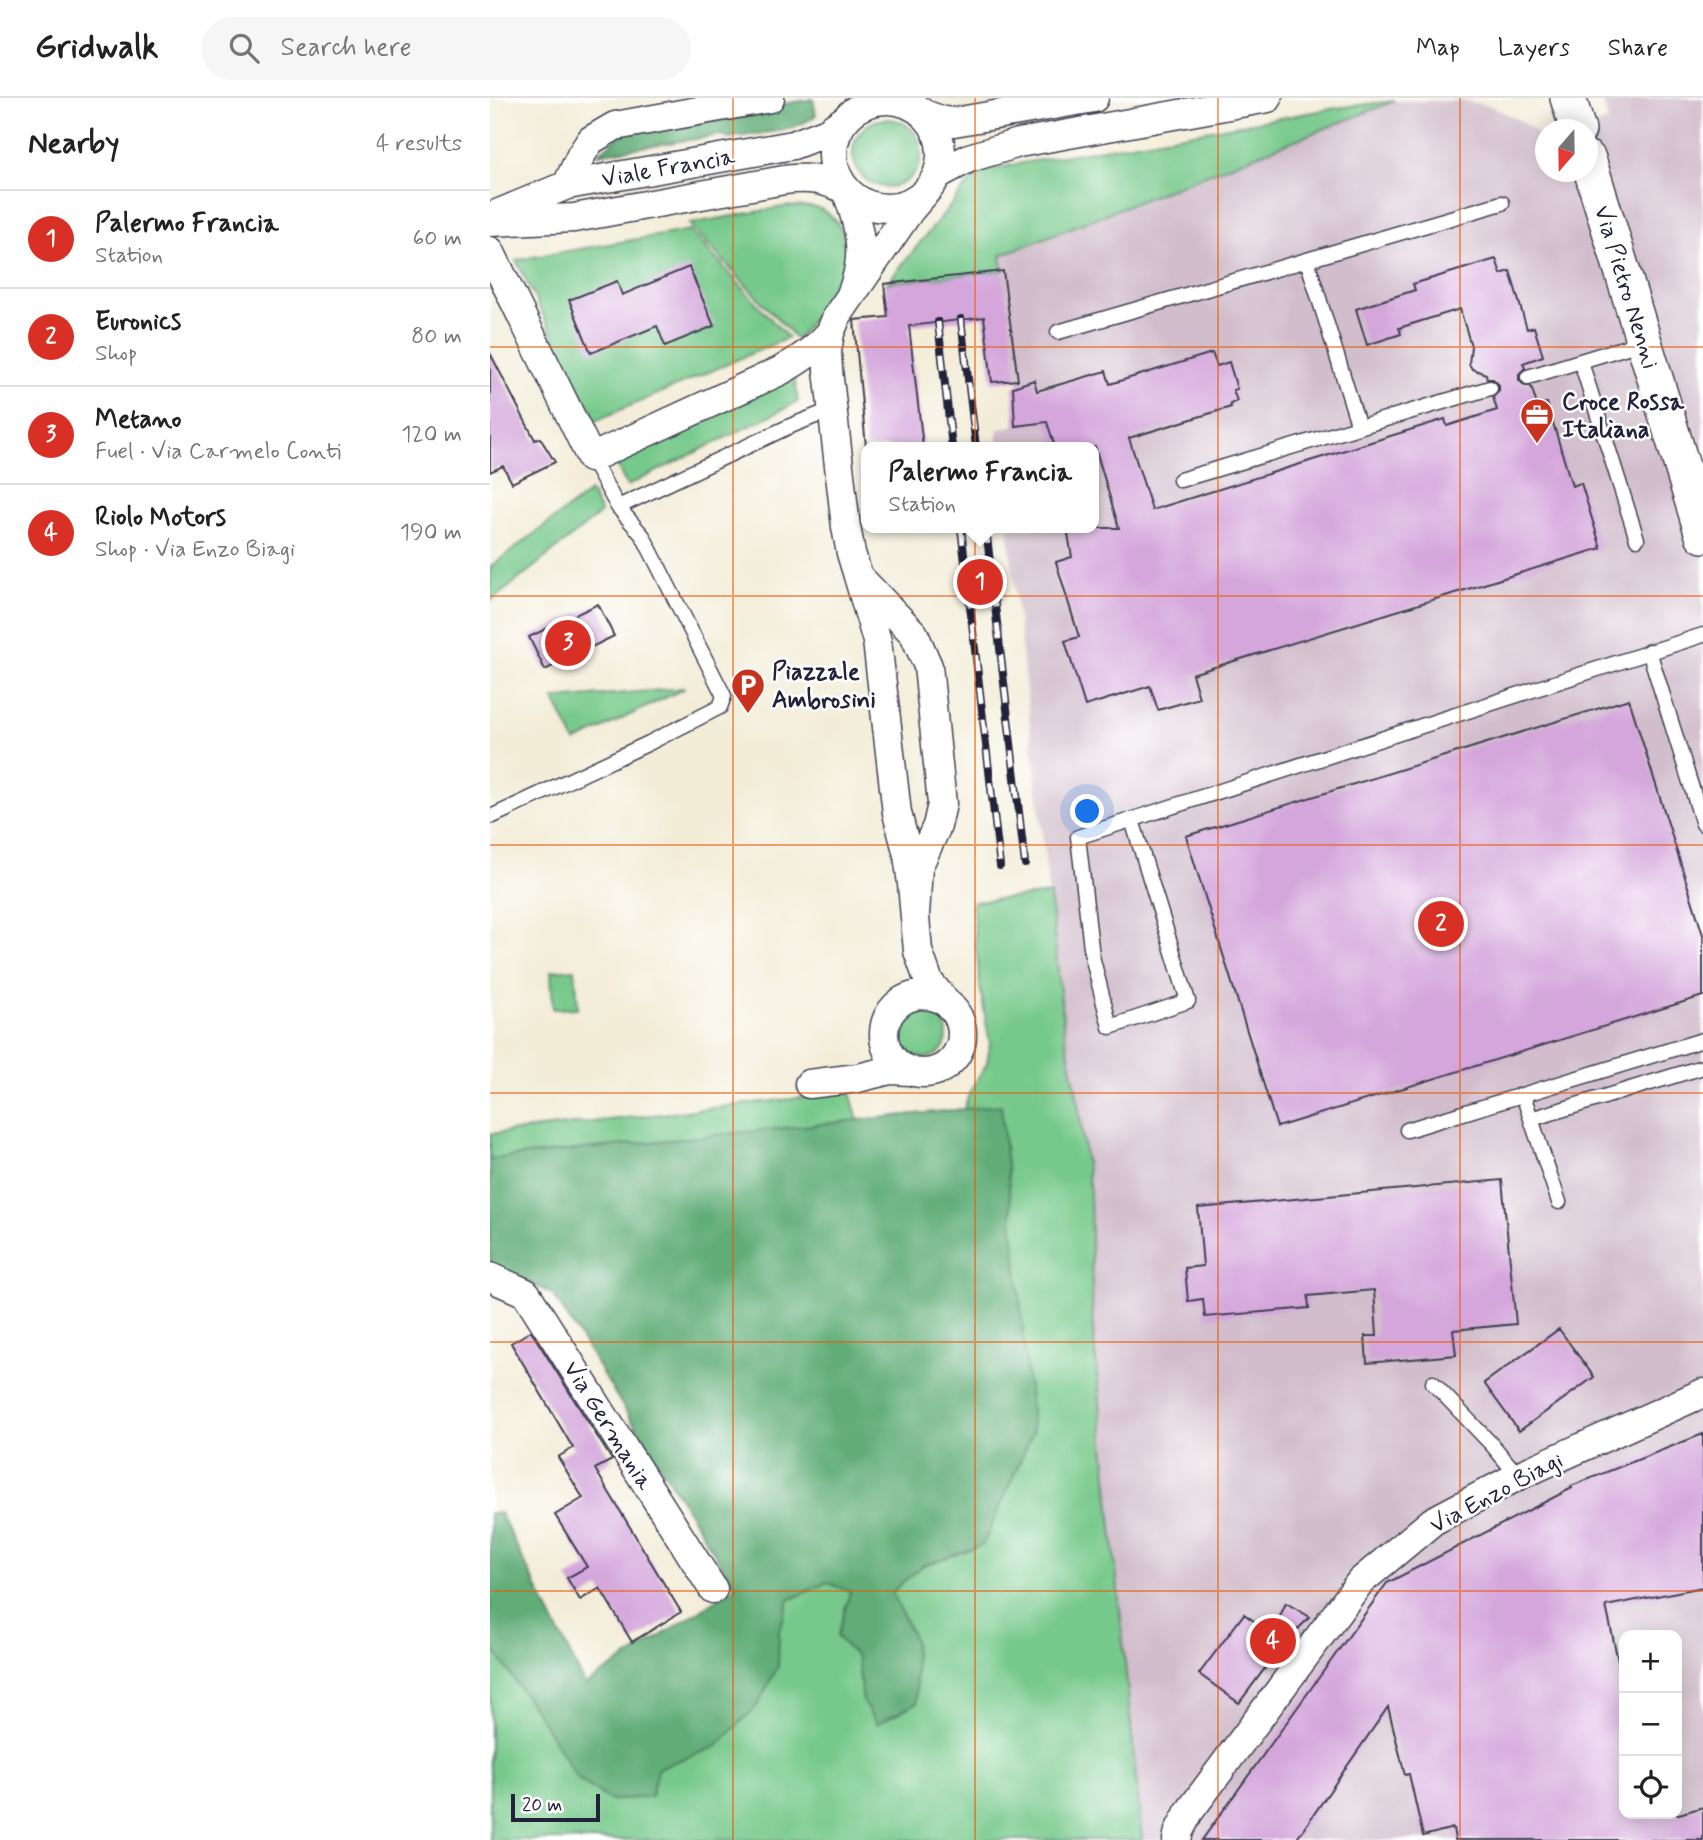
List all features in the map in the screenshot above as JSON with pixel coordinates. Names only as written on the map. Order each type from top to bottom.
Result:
[{"type":"street","points":[[567,185],[591,140],[615,125],[770,98]]},
{"type":"street","points":[[850,297],[859,272],[861,253],[853,209],[835,169],[833,155],[834,142],[854,109],[883,100],[897,101],[943,121],[954,121],[1094,98]]},
{"type":"street","points":[[846,190],[859,200],[886,208],[899,207],[930,184],[990,150],[1268,98]]},
{"type":"street","name":"Viale Francia","points":[[490,219],[567,185],[793,145],[827,132],[854,109]]},
{"type":"street","points":[[846,1079],[874,1067],[880,1061],[886,1047],[885,1026],[915,973],[918,951],[908,855],[897,813],[877,641],[846,527],[827,352],[830,333],[837,316],[930,184],[941,162],[938,136],[924,114]]},
{"type":"street","name":"Viale Francia","points":[[490,219],[574,218],[801,178],[822,180],[846,190]]},
{"type":"street","name":"Via Pietro Nenni","points":[[1594,182],[1703,535]]},
{"type":"street","points":[[490,251],[591,458],[780,371],[818,347],[830,333]]},
{"type":"street","points":[[858,576],[914,634],[928,666],[942,804],[937,826],[918,867],[915,915]]},
{"type":"street","points":[[809,1084],[890,1070],[923,1073],[936,1071],[956,1056],[962,1032],[959,1019],[929,982],[918,951]]},
{"type":"street","points":[[896,1006],[918,996],[931,996],[952,1009]]},
{"type":"street","points":[[886,1047],[896,1062],[911,1071]]},
{"type":"street","name":"Via Germania","points":[[490,1277],[526,1293],[713,1590]]},
{"type":"street","name":"Via Enzo Biagi","points":[[1177,1840],[1189,1812],[1360,1581],[1433,1521],[1518,1476],[1703,1393]]},
{"type":"lane","points":[[1058,332],[1502,203]]},
{"type":"lane","points":[[1307,260],[1359,427]]},
{"type":"lane","points":[[1528,377],[1643,342]]},
{"type":"lane","points":[[1581,362],[1637,539]]},
{"type":"lane","points":[[1180,480],[1490,388]]},
{"type":"lane","points":[[618,507],[788,427],[833,409]]},
{"type":"lane","points":[[493,816],[708,715],[720,708],[723,702],[724,696],[643,536],[618,507],[591,458]]},
{"type":"lane","points":[[1132,820],[1188,1001],[1110,1027],[1093,956],[1078,837],[1703,635]]},
{"type":"lane","points":[[1649,651],[1703,824]]},
{"type":"lane","points":[[1407,1130],[1703,1040]]},
{"type":"lane","points":[[1531,1119],[1703,1067]]},
{"type":"lane","points":[[1523,1095],[1559,1202]]},
{"type":"lane","points":[[1433,1383],[1518,1476]]},
{"type":"shaded area","points":[[1602,98],[1703,98],[1703,1840],[1142,1840],[1093,1330],[1090,1193],[1077,1096],[1064,1030],[1009,533],[1099,533],[1099,442],[998,442],[997,430],[1015,425],[1018,380],[1001,256],[1395,101],[1465,101],[1491,106],[1535,132],[1535,182],[1598,182],[1598,124],[1608,121]]},
{"type":"green space","points":[[813,99],[816,115],[786,129],[729,138],[721,135],[598,154],[626,131]]},
{"type":"green space","points":[[1395,101],[1001,255],[1003,271],[887,283],[974,177],[988,170],[1336,108]]},
{"type":"green space","points":[[880,119],[894,119],[906,124],[916,134],[921,153],[916,172],[906,182],[894,187],[880,187],[868,182],[858,172],[853,160],[853,146],[858,134],[868,124]]},
{"type":"green space","points":[[788,206],[816,208],[828,214],[840,228],[848,256],[840,282],[797,340],[689,224]]},
{"type":"green space","points":[[690,230],[788,338],[595,421],[516,260]]},
{"type":"green space","points":[[794,376],[798,402],[627,486],[615,462]]},
{"type":"green space","points":[[590,492],[601,513],[490,602],[490,567]]},
{"type":"green space","points":[[685,688],[575,742],[554,699]]},
{"type":"green space","points":[[1050,894],[1064,1030],[1077,1096],[1090,1193],[1093,1330],[1142,1840],[490,1840],[490,1513],[500,1513],[585,1685],[736,1588],[553,1294],[490,1264],[490,1134],[850,1092],[858,1120],[964,1109],[970,1091],[987,1063],[990,1044],[980,987],[972,902]]},
{"type":"green space","points":[[575,969],[578,1008],[553,1009],[551,971]]},
{"type":"green space","points":[[924,1012],[940,1019],[947,1035],[940,1051],[924,1058],[908,1051],[901,1035],[908,1019]]},
{"type":"green space","points":[[1001,1105],[1033,1432],[983,1545],[922,1566],[892,1592],[914,1639],[917,1703],[877,1724],[863,1702],[857,1657],[837,1637],[850,1592],[827,1582],[789,1600],[779,1632],[778,1666],[757,1706],[716,1747],[658,1768],[651,1796],[611,1801],[578,1779],[490,1644],[490,1513],[500,1513],[585,1685],[736,1587],[553,1294],[490,1264],[490,1159]]},
{"type":"building","points":[[1496,259],[1501,274],[1510,271],[1527,329],[1534,327],[1543,356],[1523,363],[1525,368],[1519,374],[1519,380],[1525,386],[1531,386],[1537,405],[1547,403],[1572,486],[1581,483],[1601,548],[1192,674],[1199,698],[1158,710],[1150,686],[1085,706],[1065,641],[1079,637],[1056,562],[1072,557],[1068,533],[1099,533],[1099,528],[1119,528],[1099,460],[1099,442],[1053,442],[1047,422],[1015,426],[1013,387],[1034,380],[1037,391],[1106,371],[1110,384],[1212,353],[1217,366],[1229,362],[1237,389],[1233,390],[1237,401],[1230,404],[1231,407],[1129,438],[1152,510],[1445,419],[1447,426],[1497,410],[1493,397],[1499,391],[1499,385],[1493,379],[1487,379],[1486,374],[1472,369],[1469,364],[1471,346],[1460,309],[1399,328],[1401,334],[1367,345],[1356,309],[1415,290],[1413,284]]},
{"type":"building","points":[[689,267],[714,326],[665,346],[657,326],[591,353],[569,300],[617,281],[622,295]]},
{"type":"building","points":[[1003,271],[1018,380],[992,382],[984,317],[909,326],[922,442],[866,442],[854,320],[888,317],[884,284]]},
{"type":"building","points":[[490,353],[535,440],[540,438],[555,462],[512,483],[503,466],[490,472]]},
{"type":"building","points":[[598,604],[614,636],[545,670],[529,637]]},
{"type":"building","points":[[1629,699],[1703,935],[1703,996],[1277,1127],[1186,836]]},
{"type":"building","points":[[1502,1180],[1516,1324],[1453,1330],[1456,1355],[1367,1363],[1365,1336],[1377,1336],[1374,1290],[1308,1296],[1309,1308],[1205,1317],[1203,1299],[1188,1301],[1185,1268],[1203,1266],[1198,1208]]},
{"type":"building","points":[[1559,1329],[1594,1377],[1519,1431],[1484,1383]]},
{"type":"building","points":[[531,1331],[612,1460],[595,1469],[681,1612],[632,1642],[600,1588],[580,1600],[567,1578],[587,1567],[555,1515],[583,1498],[558,1457],[573,1448],[511,1343]]},
{"type":"building","points":[[1703,1434],[1703,1587],[1606,1606],[1619,1665],[1619,1819],[1682,1819],[1682,1813],[1703,1807],[1703,1840],[1455,1840],[1453,1828],[1423,1836],[1409,1774],[1405,1775],[1388,1707],[1296,1840],[1202,1840],[1387,1583],[1572,1488],[1571,1486]]},
{"type":"building","points":[[1286,1603],[1310,1617],[1283,1644],[1239,1703],[1199,1674],[1244,1614],[1272,1634]]},
{"type":"railway","points":[[961,319],[975,442]]},
{"type":"railway","points":[[938,322],[951,442]]},
{"type":"railway","points":[[962,533],[1000,866]]},
{"type":"railway","points":[[987,533],[1025,864]]},
{"type":"place","name":"Croce Rossa Italiana","points":[[1537,445]]},
{"type":"place","name":"Palermo Francia","points":[[980,582]]},
{"type":"place","name":"Metano","points":[[568,643]]},
{"type":"place","name":"Piazzale Ambrosini","points":[[748,715]]},
{"type":"place","name":"Euronics","points":[[1441,924]]},
{"type":"place","name":"Riolo Motors","points":[[1273,1641]]}]
